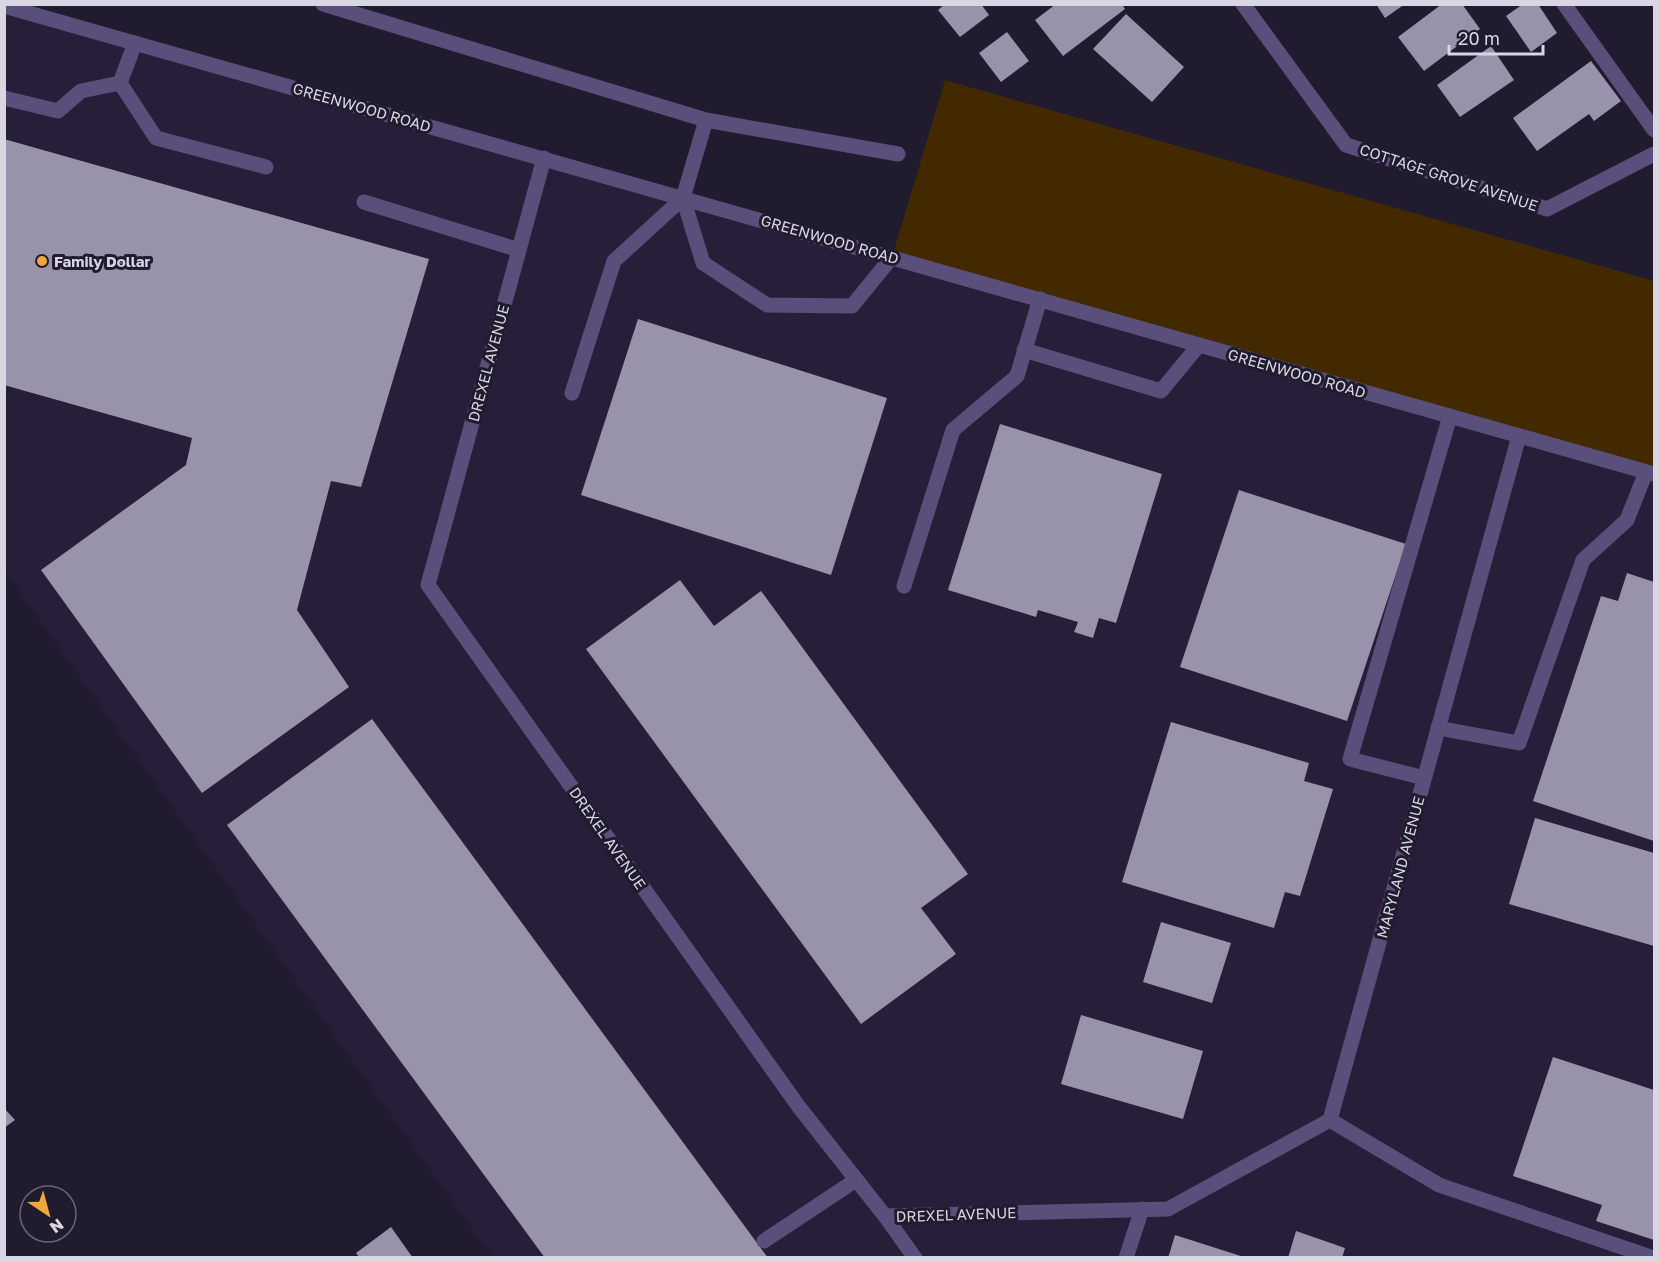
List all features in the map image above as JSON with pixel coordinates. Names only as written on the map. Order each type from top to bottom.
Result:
[{"type":"street","points":[[323,4],[706,120],[897,154]]},
{"type":"street","name":"COTTAGE GROVE AVENUE","points":[[1243,4],[1347,145],[1547,209],[1654,154]]},
{"type":"street","points":[[1564,4],[1654,130]]},
{"type":"street","name":"GREENWOOD ROAD","points":[[4,6],[1650,473]]},
{"type":"street","points":[[120,84],[135,43]]},
{"type":"street","points":[[4,98],[58,111],[81,91],[120,84]]},
{"type":"street","points":[[120,84],[156,138],[266,167]]},
{"type":"street","points":[[572,393],[614,261],[683,198],[706,120]]},
{"type":"street","name":"DREXEL AVENUE","points":[[544,158],[428,585],[799,1107],[885,1216],[1168,1209],[1330,1120]]},
{"type":"street","points":[[683,198],[703,263],[767,305],[852,306],[892,257]]},
{"type":"street","points":[[364,202],[519,250]]},
{"type":"street","points":[[904,586],[953,430],[1017,376],[1040,299]]},
{"type":"street","points":[[1024,351],[1161,391],[1199,345]]},
{"type":"street","points":[[1424,778],[1350,759],[1450,416]]},
{"type":"street","name":"MARYLAND AVENUE","points":[[1330,1120],[1519,436]]},
{"type":"street","points":[[1438,728],[1519,743],[1583,560],[1627,520],[1650,473]]},
{"type":"street","points":[[1330,1120],[1439,1185],[1654,1257]]},
{"type":"street","points":[[764,1241],[856,1180]]},
{"type":"street","points":[[1126,1257],[1142,1209]]},
{"type":"street","points":[[885,1216],[915,1257]]},
{"type":"shaded area","points":[[4,6],[1654,476],[1654,1257],[492,1257],[5,571]]},
{"type":"shaded area","points":[[945,80],[1654,281],[1654,473],[892,257]]},
{"type":"building","points":[[945,4],[981,4],[989,15],[960,37],[938,10]]},
{"type":"building","points":[[1056,4],[1122,4],[1125,9],[1063,56],[1035,20]]},
{"type":"building","points":[[1376,4],[1405,4],[1385,18]]},
{"type":"building","points":[[1442,4],[1462,4],[1480,29],[1424,71],[1398,37]]},
{"type":"building","points":[[1523,4],[1538,4],[1557,33],[1531,52],[1506,16]]},
{"type":"building","points":[[1126,14],[1184,67],[1152,102],[1093,49]]},
{"type":"building","points":[[1007,32],[1029,61],[1001,82],[979,53]]},
{"type":"building","points":[[1491,46],[1514,80],[1460,117],[1437,85]]},
{"type":"building","points":[[1591,61],[1621,101],[1594,121],[1589,114],[1537,151],[1513,118]]},
{"type":"building","points":[[4,139],[429,259],[361,487],[331,481],[297,610],[349,687],[202,793],[41,570],[186,465],[192,438],[4,385]]},
{"type":"building","points":[[638,319],[887,398],[831,575],[581,495]]},
{"type":"building","points":[[1000,424],[1162,474],[1116,623],[1099,618],[1093,638],[1074,632],[1078,622],[1038,610],[1036,617],[948,590]]},
{"type":"building","points":[[1239,490],[1406,544],[1347,721],[1180,667]]},
{"type":"building","points":[[1627,573],[1654,582],[1654,841],[1533,801],[1601,596],[1618,601]]},
{"type":"building","points":[[680,580],[714,626],[761,591],[968,874],[921,908],[956,954],[861,1024],[586,649]]},
{"type":"building","points":[[372,719],[768,1258],[545,1258],[227,825]]},
{"type":"building","points":[[1171,722],[1309,763],[1304,781],[1333,789],[1300,896],[1285,892],[1274,928],[1122,882]]},
{"type":"building","points":[[1535,818],[1654,853],[1654,946],[1509,904]]},
{"type":"building","points":[[1161,922],[1231,943],[1212,1003],[1143,982]]},
{"type":"building","points":[[1081,1015],[1203,1051],[1183,1119],[1061,1084]]},
{"type":"building","points":[[1553,1057],[1654,1090],[1654,1240],[1596,1221],[1602,1205],[1513,1176]]},
{"type":"building","points":[[4,1108],[15,1120],[4,1128]]},
{"type":"building","points":[[391,1227],[413,1258],[360,1258],[356,1253]]},
{"type":"building","points":[[1296,1231],[1345,1248],[1342,1258],[1288,1258]]},
{"type":"building","points":[[1175,1235],[1244,1257],[1244,1258],[1168,1258]]},
{"type":"place","name":"Family Dollar","points":[[42,261]]}]
